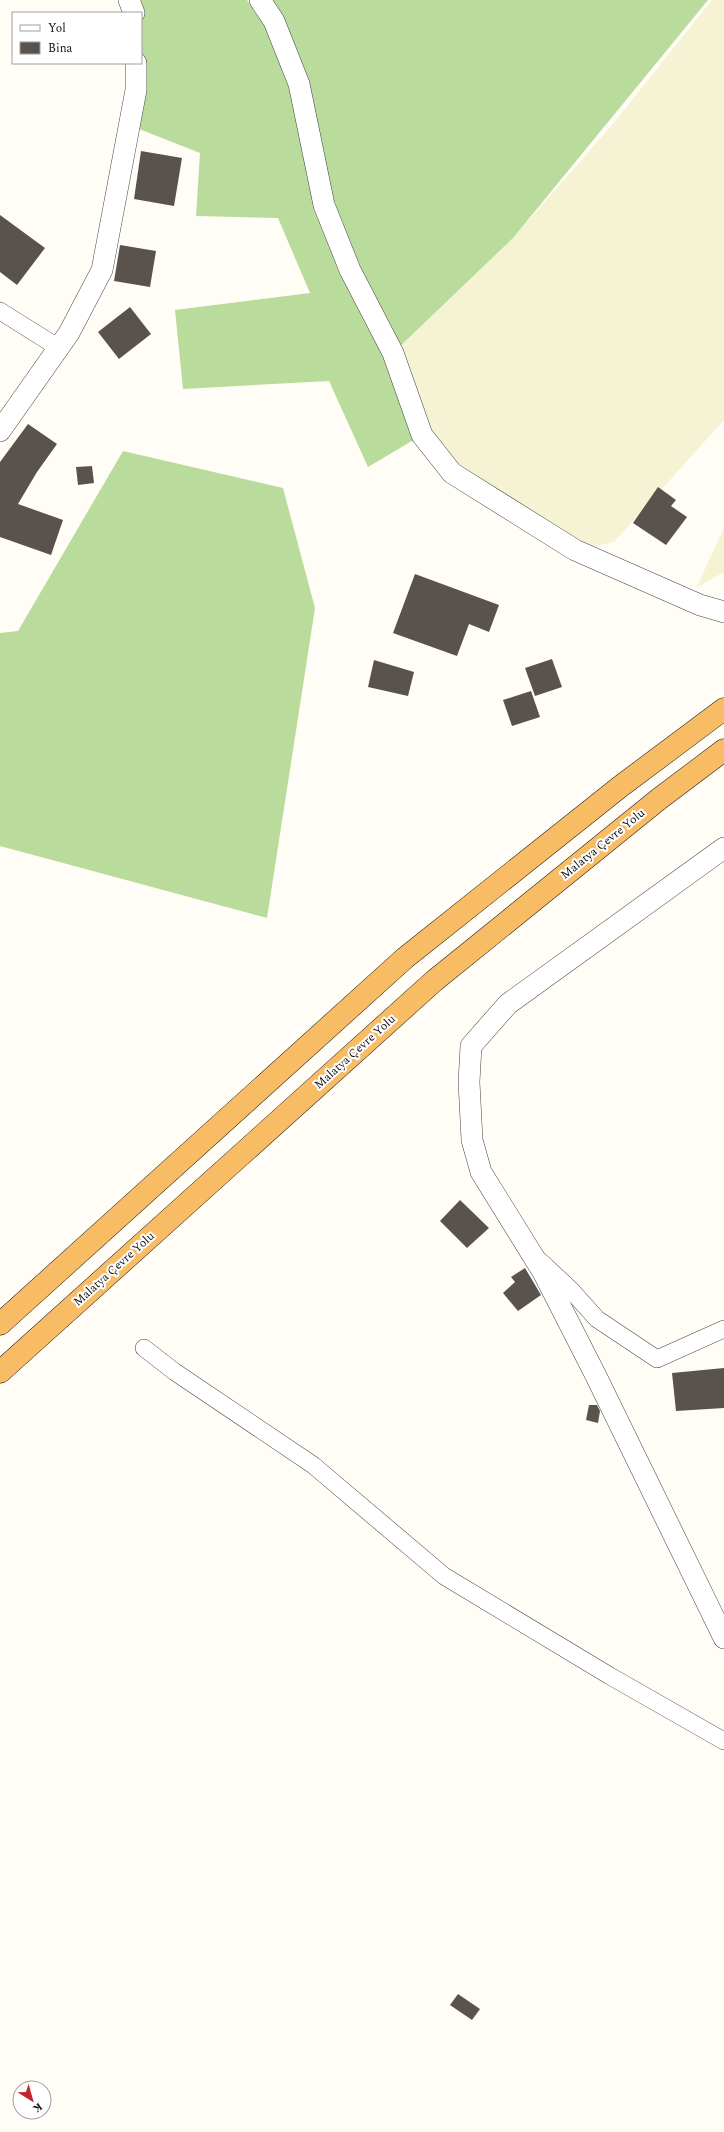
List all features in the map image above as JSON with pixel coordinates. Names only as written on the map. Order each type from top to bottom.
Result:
[{"type":"highway","points":[[0,1324],[405,958],[621,786],[724,709]]},
{"type":"highway","name":"Malatya Çevre Yolu","points":[[0,1372],[434,981],[659,799],[724,750]]},
{"type":"street","points":[[129,0],[134,12]]},
{"type":"street","points":[[260,0],[274,21],[299,84],[324,204],[350,270],[393,353],[422,435],[452,473],[575,550],[700,605],[724,612]]},
{"type":"street","points":[[0,431],[69,333],[102,270],[136,90],[136,64]]},
{"type":"street","points":[[0,311],[59,348]]},
{"type":"street","points":[[724,848],[508,1004],[471,1046],[469,1082],[472,1140],[481,1172],[531,1253],[596,1376],[724,1638]]},
{"type":"street","points":[[531,1253],[570,1289],[597,1319],[657,1359],[724,1329]]},
{"type":"street","points":[[144,1348],[175,1372],[313,1465],[444,1576],[610,1676],[724,1741]]},
{"type":"shaded area","points":[[712,0],[724,0],[724,420],[614,542],[575,550],[452,473],[393,353],[513,238],[611,126]]},
{"type":"shaded area","points":[[724,528],[724,572],[696,588]]},
{"type":"green space","points":[[129,0],[247,0],[289,62],[254,0],[708,0],[513,238],[393,353],[422,435],[368,467],[329,381],[183,389],[175,310],[310,293],[278,218],[196,216],[200,153],[129,125],[142,64],[142,12],[140,12]]},
{"type":"green space","points":[[123,451],[283,488],[315,608],[267,918],[0,846],[0,633],[18,631]]},
{"type":"building","points":[[141,151],[182,158],[174,206],[134,199]]},
{"type":"building","points":[[0,215],[45,248],[17,285],[0,272]]},
{"type":"building","points":[[120,245],[156,251],[150,287],[114,281]]},
{"type":"building","points":[[130,307],[151,334],[119,359],[98,332]]},
{"type":"building","points":[[28,424],[57,444],[37,472],[18,504],[63,520],[51,555],[0,537],[0,462]]},
{"type":"building","points":[[92,466],[94,483],[78,485],[76,467]]},
{"type":"building","points":[[658,487],[676,500],[671,506],[687,517],[666,545],[633,523]]},
{"type":"building","points":[[415,574],[499,605],[489,632],[469,624],[457,656],[393,633]]},
{"type":"building","points":[[552,659],[562,687],[535,696],[525,668]]},
{"type":"building","points":[[374,660],[414,672],[408,696],[368,687]]},
{"type":"building","points":[[531,691],[540,717],[512,726],[503,700]]},
{"type":"building","points":[[460,1200],[489,1228],[467,1248],[440,1221]]},
{"type":"building","points":[[525,1268],[541,1295],[518,1311],[503,1293],[515,1282],[511,1277]]},
{"type":"building","points":[[724,1368],[724,1408],[676,1411],[672,1373]]},
{"type":"building","points":[[589,1405],[597,1405],[600,1411],[598,1423],[586,1420]]},
{"type":"building","points":[[458,1994],[480,2009],[472,2020],[450,2005]]}]
